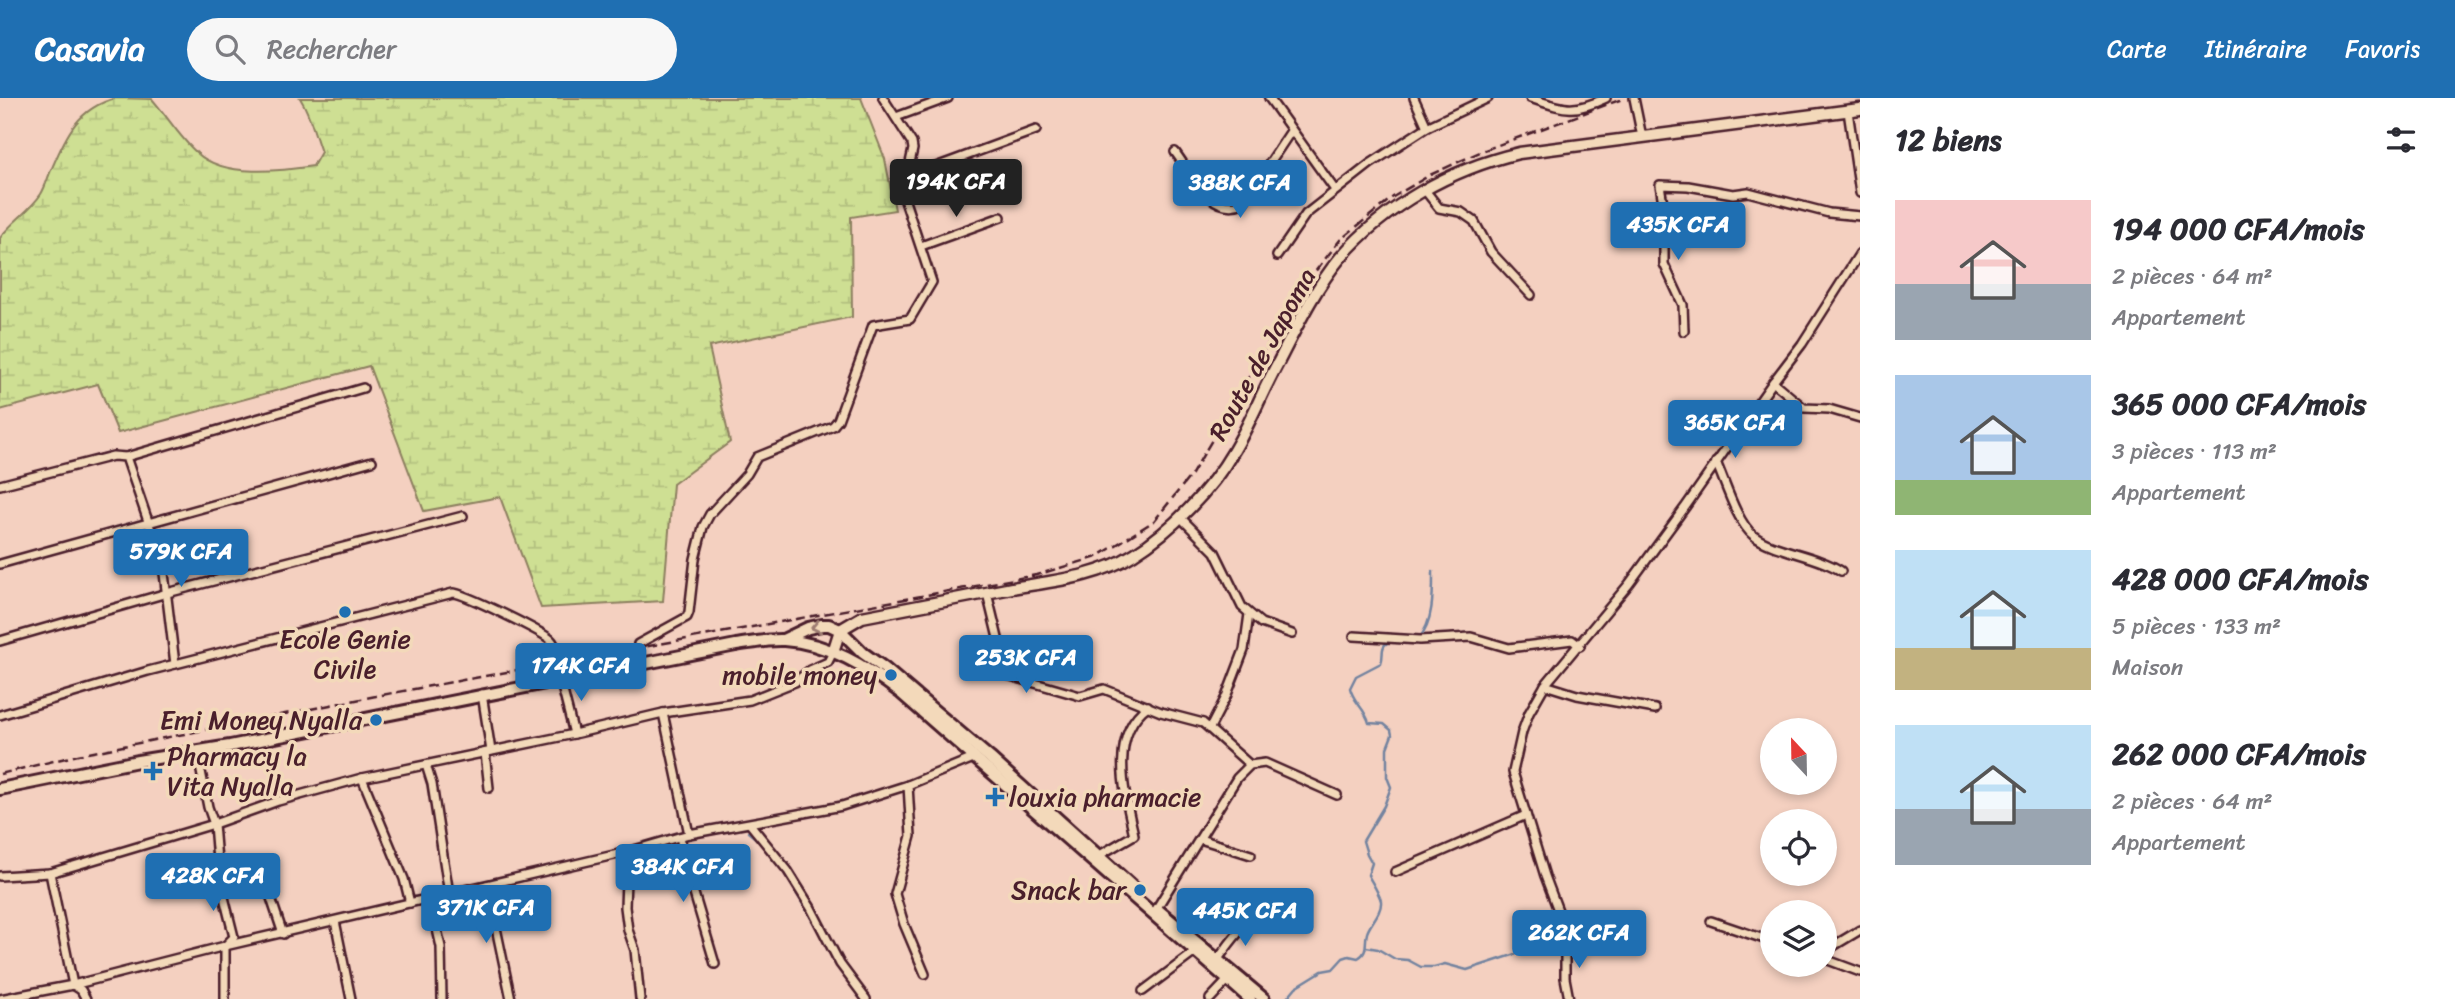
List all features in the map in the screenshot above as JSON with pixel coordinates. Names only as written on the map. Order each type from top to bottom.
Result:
[{"type":"main road","points":[[783,640],[808,628],[822,625],[830,625],[840,631],[880,671],[1098,856],[1195,952],[1215,963],[1228,980],[1250,999]]},
{"type":"main road","points":[[0,789],[736,645],[783,640],[805,643],[880,671]]},
{"type":"main road","points":[[980,754],[1155,912],[1215,963],[1264,999]]},
{"type":"street","points":[[640,664],[638,644],[682,620],[690,612],[695,559],[703,527],[710,514],[747,474],[757,457],[833,426],[841,415],[873,325],[911,318],[932,282],[904,200],[913,149],[908,136],[883,98]]},
{"type":"street","points":[[896,117],[948,98]]},
{"type":"street","points":[[1269,98],[1335,190]]},
{"type":"street","points":[[1414,98],[1427,128]]},
{"type":"street","points":[[1277,256],[1300,220],[1335,190],[1378,158],[1427,128],[1488,98]]},
{"type":"street","points":[[1530,98],[1570,109],[1586,107],[1606,98]]},
{"type":"street","points":[[1634,98],[1642,137]]},
{"type":"street","name":"Route de Japoma","points":[[840,631],[862,617],[1078,576],[1136,553],[1180,517],[1233,453],[1277,363],[1321,285],[1339,260],[1363,234],[1424,189],[1509,155],[1860,109]]},
{"type":"street","points":[[1848,111],[1860,193]]},
{"type":"street","points":[[906,178],[1036,130]]},
{"type":"street","points":[[1175,152],[1208,197],[1222,205],[1236,206],[1243,203],[1291,131]]},
{"type":"street","points":[[1684,331],[1684,305],[1664,264],[1664,214],[1660,185],[1688,186],[1733,194],[1751,193],[1829,214],[1860,216]]},
{"type":"street","points":[[1424,189],[1439,208],[1461,212],[1474,221],[1491,252],[1531,295]]},
{"type":"street","points":[[921,246],[1001,217]]},
{"type":"street","points":[[1562,921],[1513,772],[1522,732],[1533,705],[1545,685],[1580,646],[1678,517],[1802,344],[1860,253]]},
{"type":"street","points":[[1773,382],[1804,408],[1829,409],[1860,418]]},
{"type":"street","points":[[0,485],[113,456],[126,457],[363,388]]},
{"type":"street","points":[[126,457],[163,565],[176,664]]},
{"type":"street","points":[[0,564],[372,460]]},
{"type":"street","points":[[1716,462],[1740,517],[1755,538],[1806,555],[1842,571]]},
{"type":"street","points":[[0,641],[167,593],[463,516]]},
{"type":"street","points":[[1180,517],[1214,552],[1237,602],[1261,624],[1292,634]]},
{"type":"street","points":[[0,715],[176,664],[460,593],[551,639],[563,679],[574,734]]},
{"type":"street","points":[[986,593],[1007,675],[1080,696],[1104,689],[1176,717],[1203,723],[1250,765]]},
{"type":"street","points":[[1210,728],[1240,661],[1249,614]]},
{"type":"street","points":[[0,876],[50,873],[214,824],[278,800],[362,778],[663,713],[740,702],[781,689],[828,662],[840,631]]},
{"type":"street","points":[[1354,636],[1420,640],[1480,638],[1509,648],[1572,640],[1580,646]]},
{"type":"street","points":[[1545,685],[1577,695],[1655,709]]},
{"type":"street","points":[[482,694],[489,788]]},
{"type":"street","points":[[1098,856],[1133,835],[1122,784],[1123,754],[1129,729],[1148,706]]},
{"type":"street","points":[[663,713],[689,834]]},
{"type":"street","points":[[197,751],[214,824],[218,873],[234,937],[225,946],[225,999]]},
{"type":"street","points":[[0,999],[73,985],[225,946],[626,852],[689,834],[842,806],[908,785],[980,754]]},
{"type":"street","points":[[1155,912],[1237,778],[1250,765],[1265,764],[1337,795]]},
{"type":"street","points":[[426,765],[432,784],[449,894]]},
{"type":"street","points":[[362,778],[404,879],[410,903]]},
{"type":"street","points":[[908,785],[911,836],[895,894],[904,924],[925,974]]},
{"type":"street","points":[[1395,872],[1526,815]]},
{"type":"street","points":[[750,824],[788,871],[840,964],[866,999]]},
{"type":"street","points":[[680,837],[715,964]]},
{"type":"street","points":[[1200,839],[1251,855]]},
{"type":"street","points":[[626,852],[625,907],[628,930],[635,950],[640,999]]},
{"type":"street","points":[[218,873],[252,866],[260,870],[283,934]]},
{"type":"street","points":[[50,873],[73,985],[81,990],[86,999]]},
{"type":"street","points":[[486,885],[511,999]]},
{"type":"street","points":[[430,898],[440,947],[442,999]]},
{"type":"street","points":[[1215,963],[1246,924],[1268,913]]},
{"type":"street","points":[[335,921],[351,999]]},
{"type":"street","points":[[1711,921],[1760,938]]},
{"type":"street","points":[[1837,944],[1860,930]]},
{"type":"street","points":[[1565,944],[1565,978],[1569,999]]},
{"type":"street","points":[[1143,991],[1195,952]]},
{"type":"street","points":[[1837,963],[1860,972]]},
{"type":"street","points":[[1209,999],[1228,980]]},
{"type":"green space","points":[[116,98],[152,99],[185,141],[208,161],[253,171],[313,166],[321,152],[300,98],[861,98],[885,159],[895,210],[851,217],[852,317],[709,347],[730,442],[673,484],[663,601],[541,608],[500,497],[424,511],[369,366],[118,433],[98,384],[0,410],[0,238],[41,194],[75,124],[92,109]]},
{"type":"waterway","points":[[1419,638],[1430,615],[1433,571]]},
{"type":"waterway","points":[[1286,999],[1296,987],[1322,971],[1333,969],[1343,958],[1361,956],[1365,950],[1367,933],[1380,910],[1380,898],[1368,875],[1372,863],[1363,841],[1384,806],[1391,787],[1387,777],[1387,748],[1392,735],[1391,730],[1384,724],[1369,723],[1350,688],[1356,676],[1381,663],[1383,647],[1392,641]]},
{"type":"waterway","points":[[748,832],[759,841]]},
{"type":"waterway","points":[[783,870],[822,937]]},
{"type":"waterway","points":[[1366,947],[1378,949],[1395,959],[1408,960],[1421,967],[1445,964],[1467,970],[1516,954],[1546,937],[1564,937]]},
{"type":"waterway","points":[[841,971],[861,999]]},
{"type":"railway","points":[[0,774],[78,755],[376,696],[1036,575],[1097,557],[1154,521],[1192,474],[1296,296],[1340,240],[1393,197],[1430,175],[1482,151],[1625,98]]},
{"type":"place","name":"Ecole Genie Civile","points":[[345,612]]},
{"type":"place","name":"mobile money","points":[[891,675]]},
{"type":"place","name":"Emi Money Nyalla","points":[[376,720]]},
{"type":"place","name":"Pharmacy la Vita Nyalla","points":[[153,771]]},
{"type":"place","name":"louxia pharmacie","points":[[995,797]]},
{"type":"place","name":"Snack bar","points":[[1140,890]]}]
